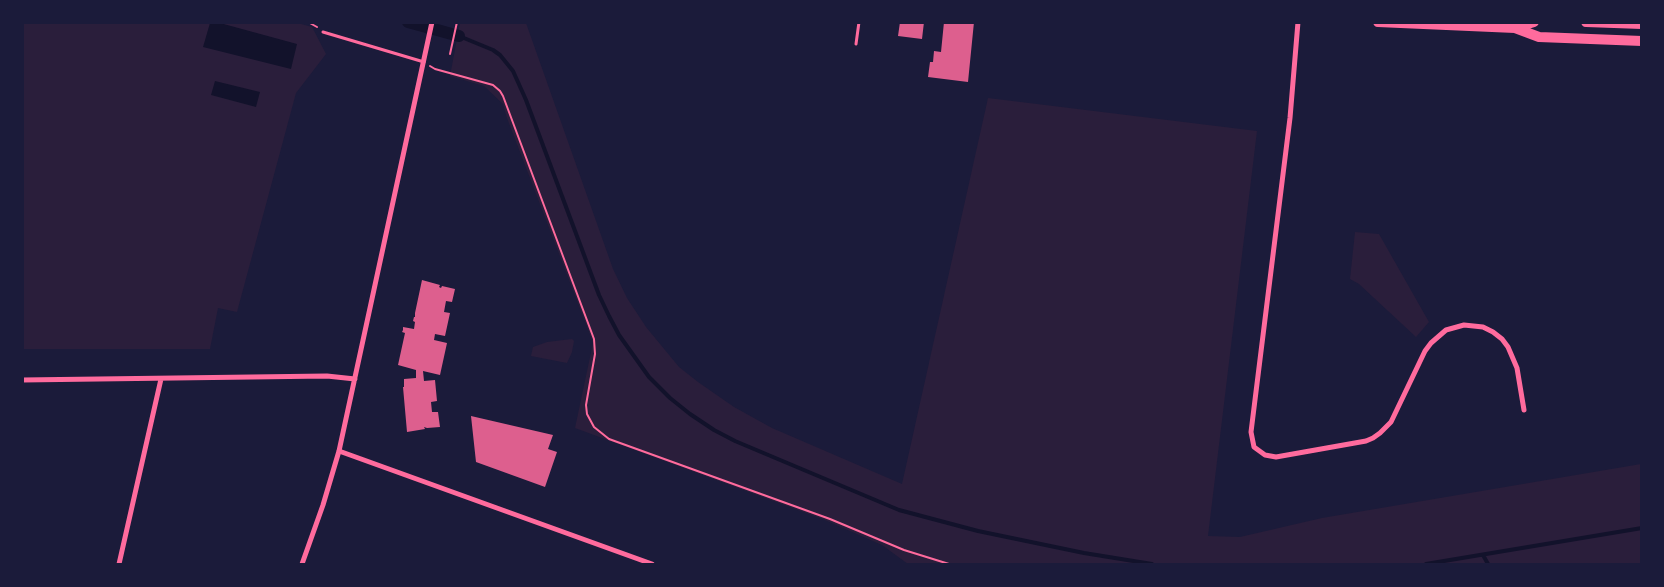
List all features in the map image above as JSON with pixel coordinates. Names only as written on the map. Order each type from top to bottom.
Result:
[{"type":"highway","points":[[1378,22],[1515,28],[1539,37],[1642,41]]},
{"type":"highway","points":[[1515,28],[1534,22]]},
{"type":"highway","points":[[1586,22],[1642,24]]},
{"type":"street","points":[[302,564],[323,505],[339,451],[432,22]]},
{"type":"street","points":[[1298,22],[1290,118],[1251,432],[1254,447],[1265,455],[1276,457],[1366,441],[1372,438],[1391,422],[1425,351],[1431,343],[1446,330],[1464,325],[1488,329],[1502,339],[1508,347],[1516,368],[1524,410]]},
{"type":"street","points":[[22,380],[327,376],[355,379]]},
{"type":"street","points":[[119,564],[160,379]]},
{"type":"street","points":[[339,451],[652,564]]},
{"type":"lane","points":[[856,44],[859,22]]},
{"type":"lane","points":[[323,32],[424,62]]},
{"type":"path","points":[[308,22],[323,32]]},
{"type":"path","points":[[450,54],[457,22]]},
{"type":"path","points":[[424,62],[436,69],[493,86],[500,90],[503,96],[594,339],[595,354],[586,405],[589,422],[594,428],[609,438],[830,519],[904,550],[950,564]]},
{"type":"shaded area","points":[[294,22],[312,27],[326,54],[296,93],[237,312],[218,308],[210,349],[23,349],[23,23]]},
{"type":"shaded area","points":[[210,23],[220,23],[297,44],[291,69],[203,47]]},
{"type":"shaded area","points":[[460,23],[526,23],[613,269],[627,298],[646,327],[679,367],[734,407],[772,428],[902,484],[988,98],[1257,131],[1208,536],[1240,537],[1322,518],[1641,464],[1641,564],[908,564],[882,545],[825,520],[575,428],[593,343],[503,104],[484,86],[450,76]]},
{"type":"shaded area","points":[[215,81],[260,92],[256,107],[211,95]]},
{"type":"shaded area","points":[[1355,232],[1379,234],[1429,322],[1416,337],[1359,284],[1350,279]]},
{"type":"shaded area","points":[[572,339],[574,341],[572,352],[567,363],[531,356],[533,347],[547,342]]},
{"type":"building","points":[[900,22],[924,22],[922,39],[898,36]]},
{"type":"building","points":[[944,22],[974,22],[968,82],[928,77],[934,51],[941,52]]},
{"type":"building","points":[[422,280],[440,285],[439,287],[441,288],[442,286],[455,289],[452,302],[446,301],[444,312],[450,313],[445,336],[435,334],[434,340],[447,343],[440,375],[423,371],[424,381],[435,380],[437,401],[431,402],[432,412],[438,412],[440,427],[424,427],[425,429],[407,432],[404,379],[416,378],[416,370],[398,365],[405,333],[402,332],[403,327],[414,329],[415,322],[413,321]]},
{"type":"building","points":[[471,416],[553,435],[548,449],[557,452],[545,487],[476,462]]},
{"type":"waterway","points":[[408,22],[459,36]]},
{"type":"waterway","points":[[459,36],[493,50],[500,55],[513,71],[526,100],[599,295],[609,316],[619,335],[649,377],[670,398],[690,414],[735,441],[899,510],[978,531],[1084,553],[1152,564]]},
{"type":"waterway","points":[[1426,564],[1642,528]]},
{"type":"waterway","points":[[1483,555],[1488,564]]}]
